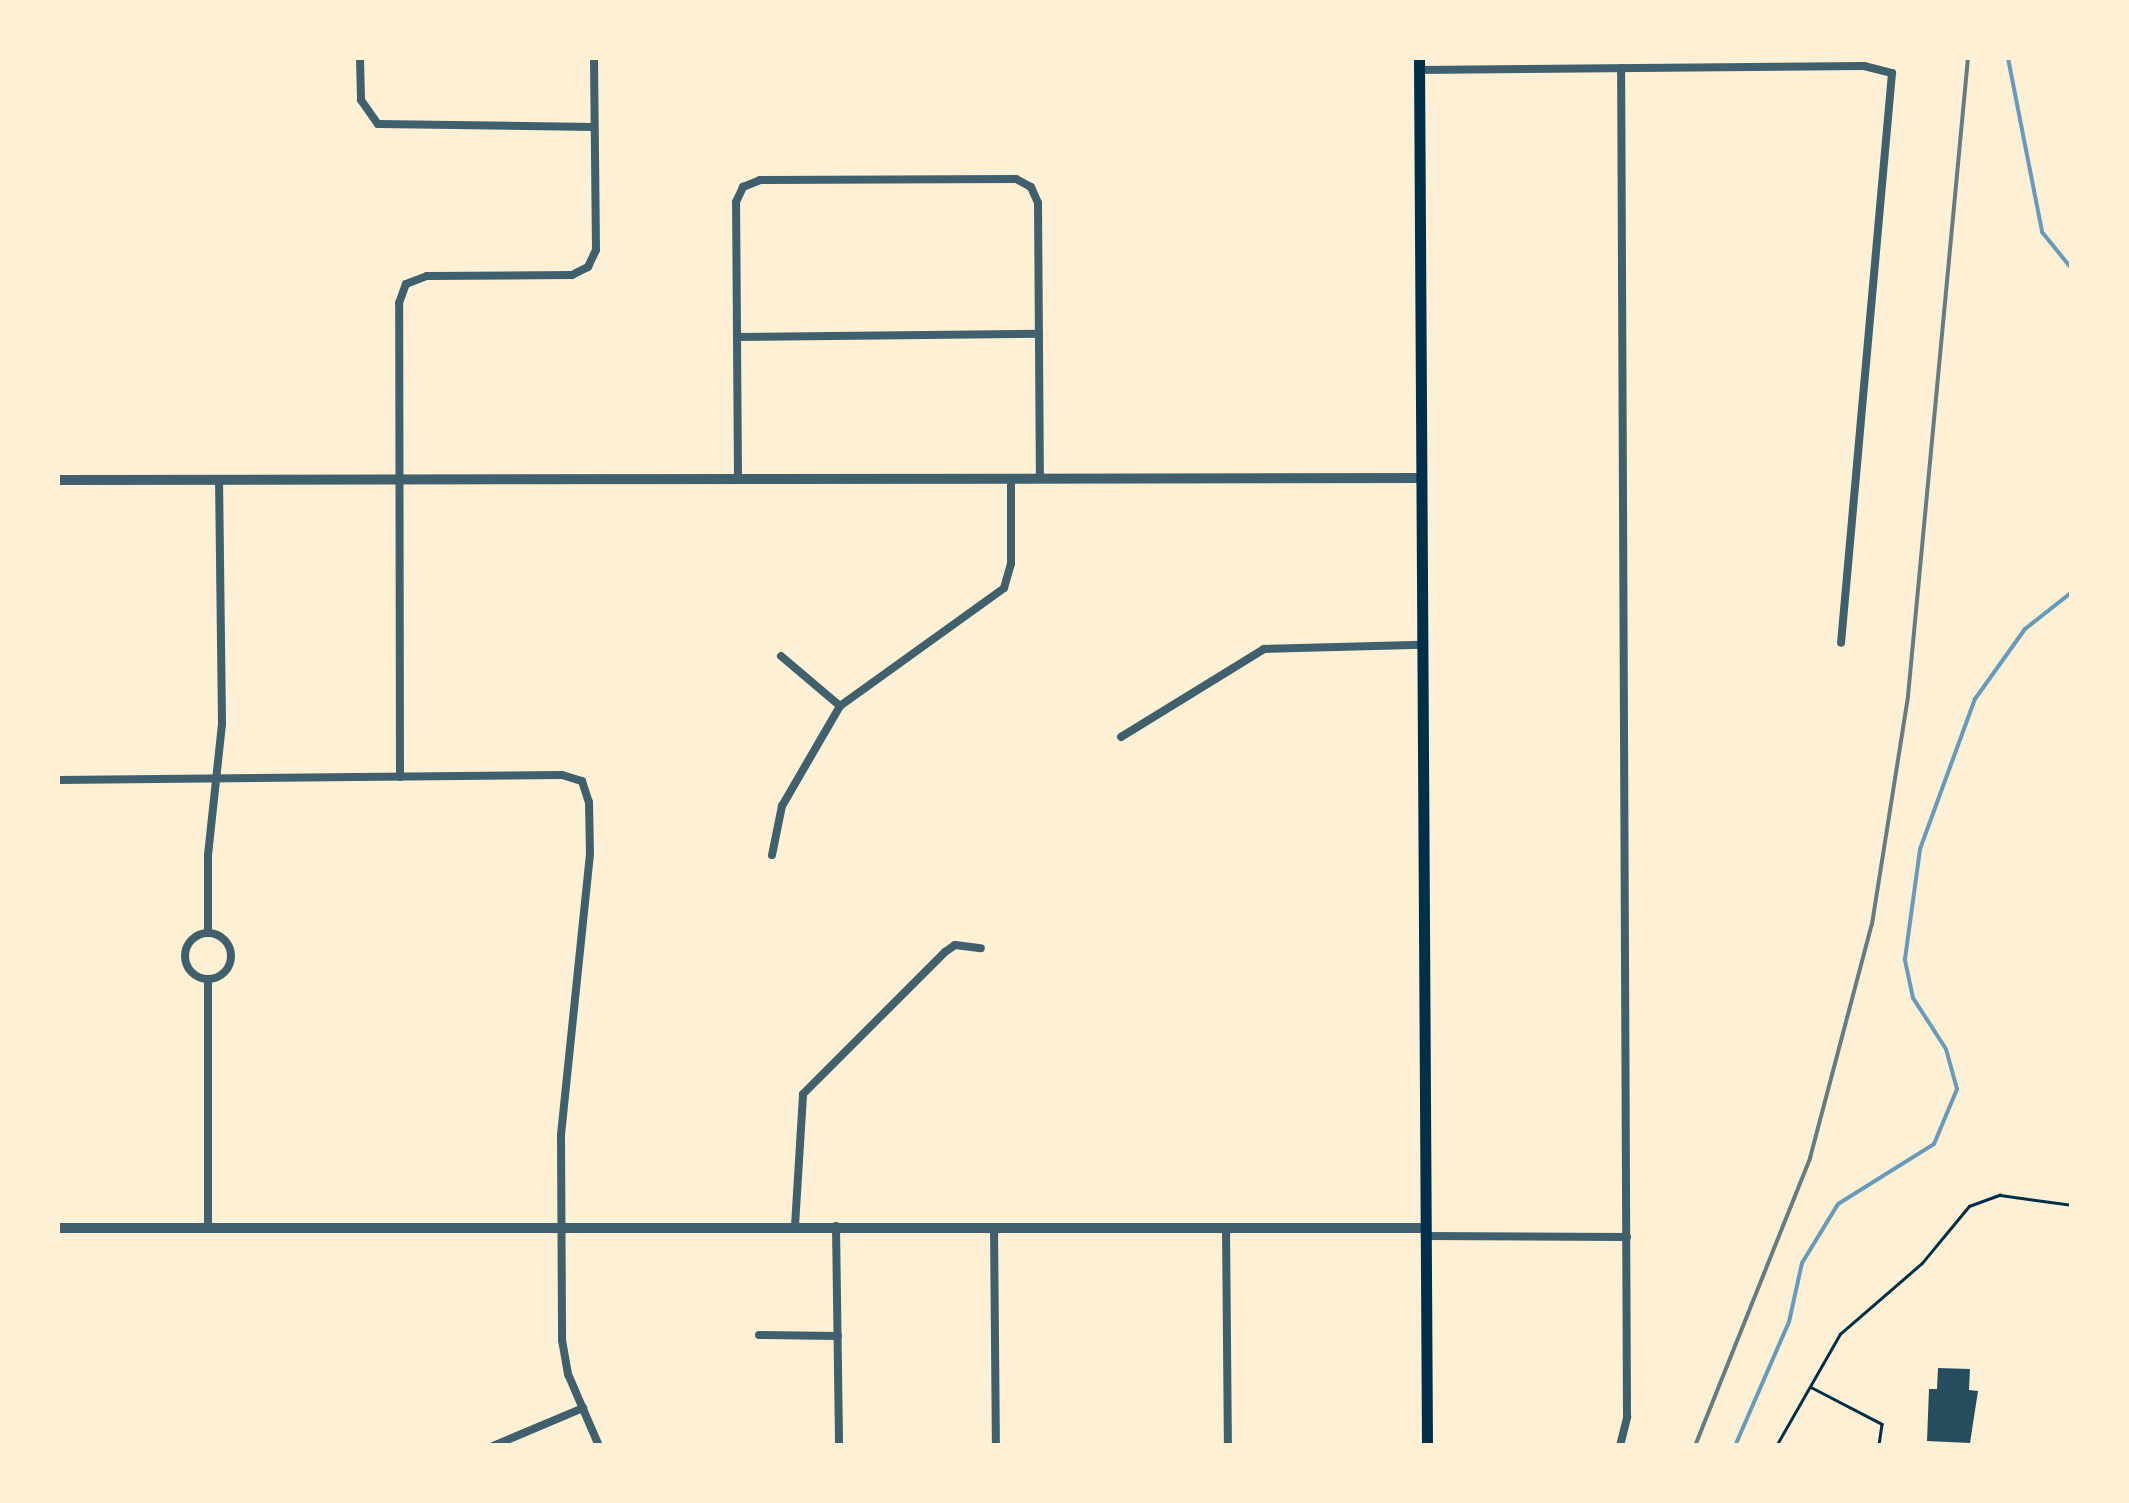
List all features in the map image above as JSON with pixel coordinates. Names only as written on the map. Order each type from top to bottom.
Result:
[{"type":"main road","points":[[1419,64],[1427,1446]]},
{"type":"street","points":[[360,58],[360,100],[368,117],[388,126],[594,127]]},
{"type":"street","points":[[400,777],[399,303],[406,284],[428,276],[572,275],[588,267],[596,250],[594,58]]},
{"type":"street","points":[[1419,64],[1621,68],[1864,66],[1892,73],[1842,643]]},
{"type":"street","points":[[1620,1446],[1628,1417],[1621,68]]},
{"type":"street","points":[[738,479],[736,202],[743,187],[760,180],[1016,180],[1031,187],[1038,204],[1040,478]]},
{"type":"street","points":[[738,337],[1039,334]]},
{"type":"street","points":[[772,855],[782,806],[840,706],[1004,588],[1011,564],[1011,478]]},
{"type":"street","points":[[58,480],[1422,478]]},
{"type":"street","points":[[208,933],[208,855],[218,780],[219,479]]},
{"type":"street","points":[[1121,737],[1264,649],[1422,645]]},
{"type":"street","points":[[781,656],[840,706]]},
{"type":"street","points":[[58,780],[562,775],[582,782],[590,802],[590,854],[560,1136],[562,1340],[582,1408],[599,1446]]},
{"type":"street","points":[[208,933],[225,940],[232,956],[225,973],[208,980],[192,973],[185,956],[192,940],[208,933]]},
{"type":"street","points":[[795,1226],[803,1094],[945,952],[954,945],[981,948]]},
{"type":"street","points":[[208,980],[208,1225]]},
{"type":"street","points":[[836,1226],[839,1446]]},
{"type":"street","points":[[994,1227],[996,1446]]},
{"type":"street","points":[[58,1228],[1226,1227],[1627,1237]]},
{"type":"street","points":[[1226,1227],[1228,1446]]},
{"type":"street","points":[[760,1335],[838,1336]]},
{"type":"street","points":[[493,1446],[582,1408]]},
{"type":"path","points":[[1776,1446],[1840,1334],[1922,1263],[1969,1206],[2000,1195],[2072,1205]]},
{"type":"path","points":[[1810,1387],[1882,1424],[1879,1446]]},
{"type":"building","points":[[1938,1368],[1970,1369],[1969,1390],[1978,1391],[1970,1443],[1927,1441],[1929,1389],[1937,1389]]},
{"type":"waterway","points":[[2008,58],[2042,232],[2072,269]]},
{"type":"waterway","points":[[1735,1446],[1789,1322],[1802,1263],[1838,1204],[1934,1144],[1957,1089],[1946,1049],[1913,998],[1905,959],[1920,849],[1975,699],[2025,629],[2072,592]]},
{"type":"railway","points":[[1695,1446],[1810,1158],[1872,924],[1908,696],[1968,58]]}]
